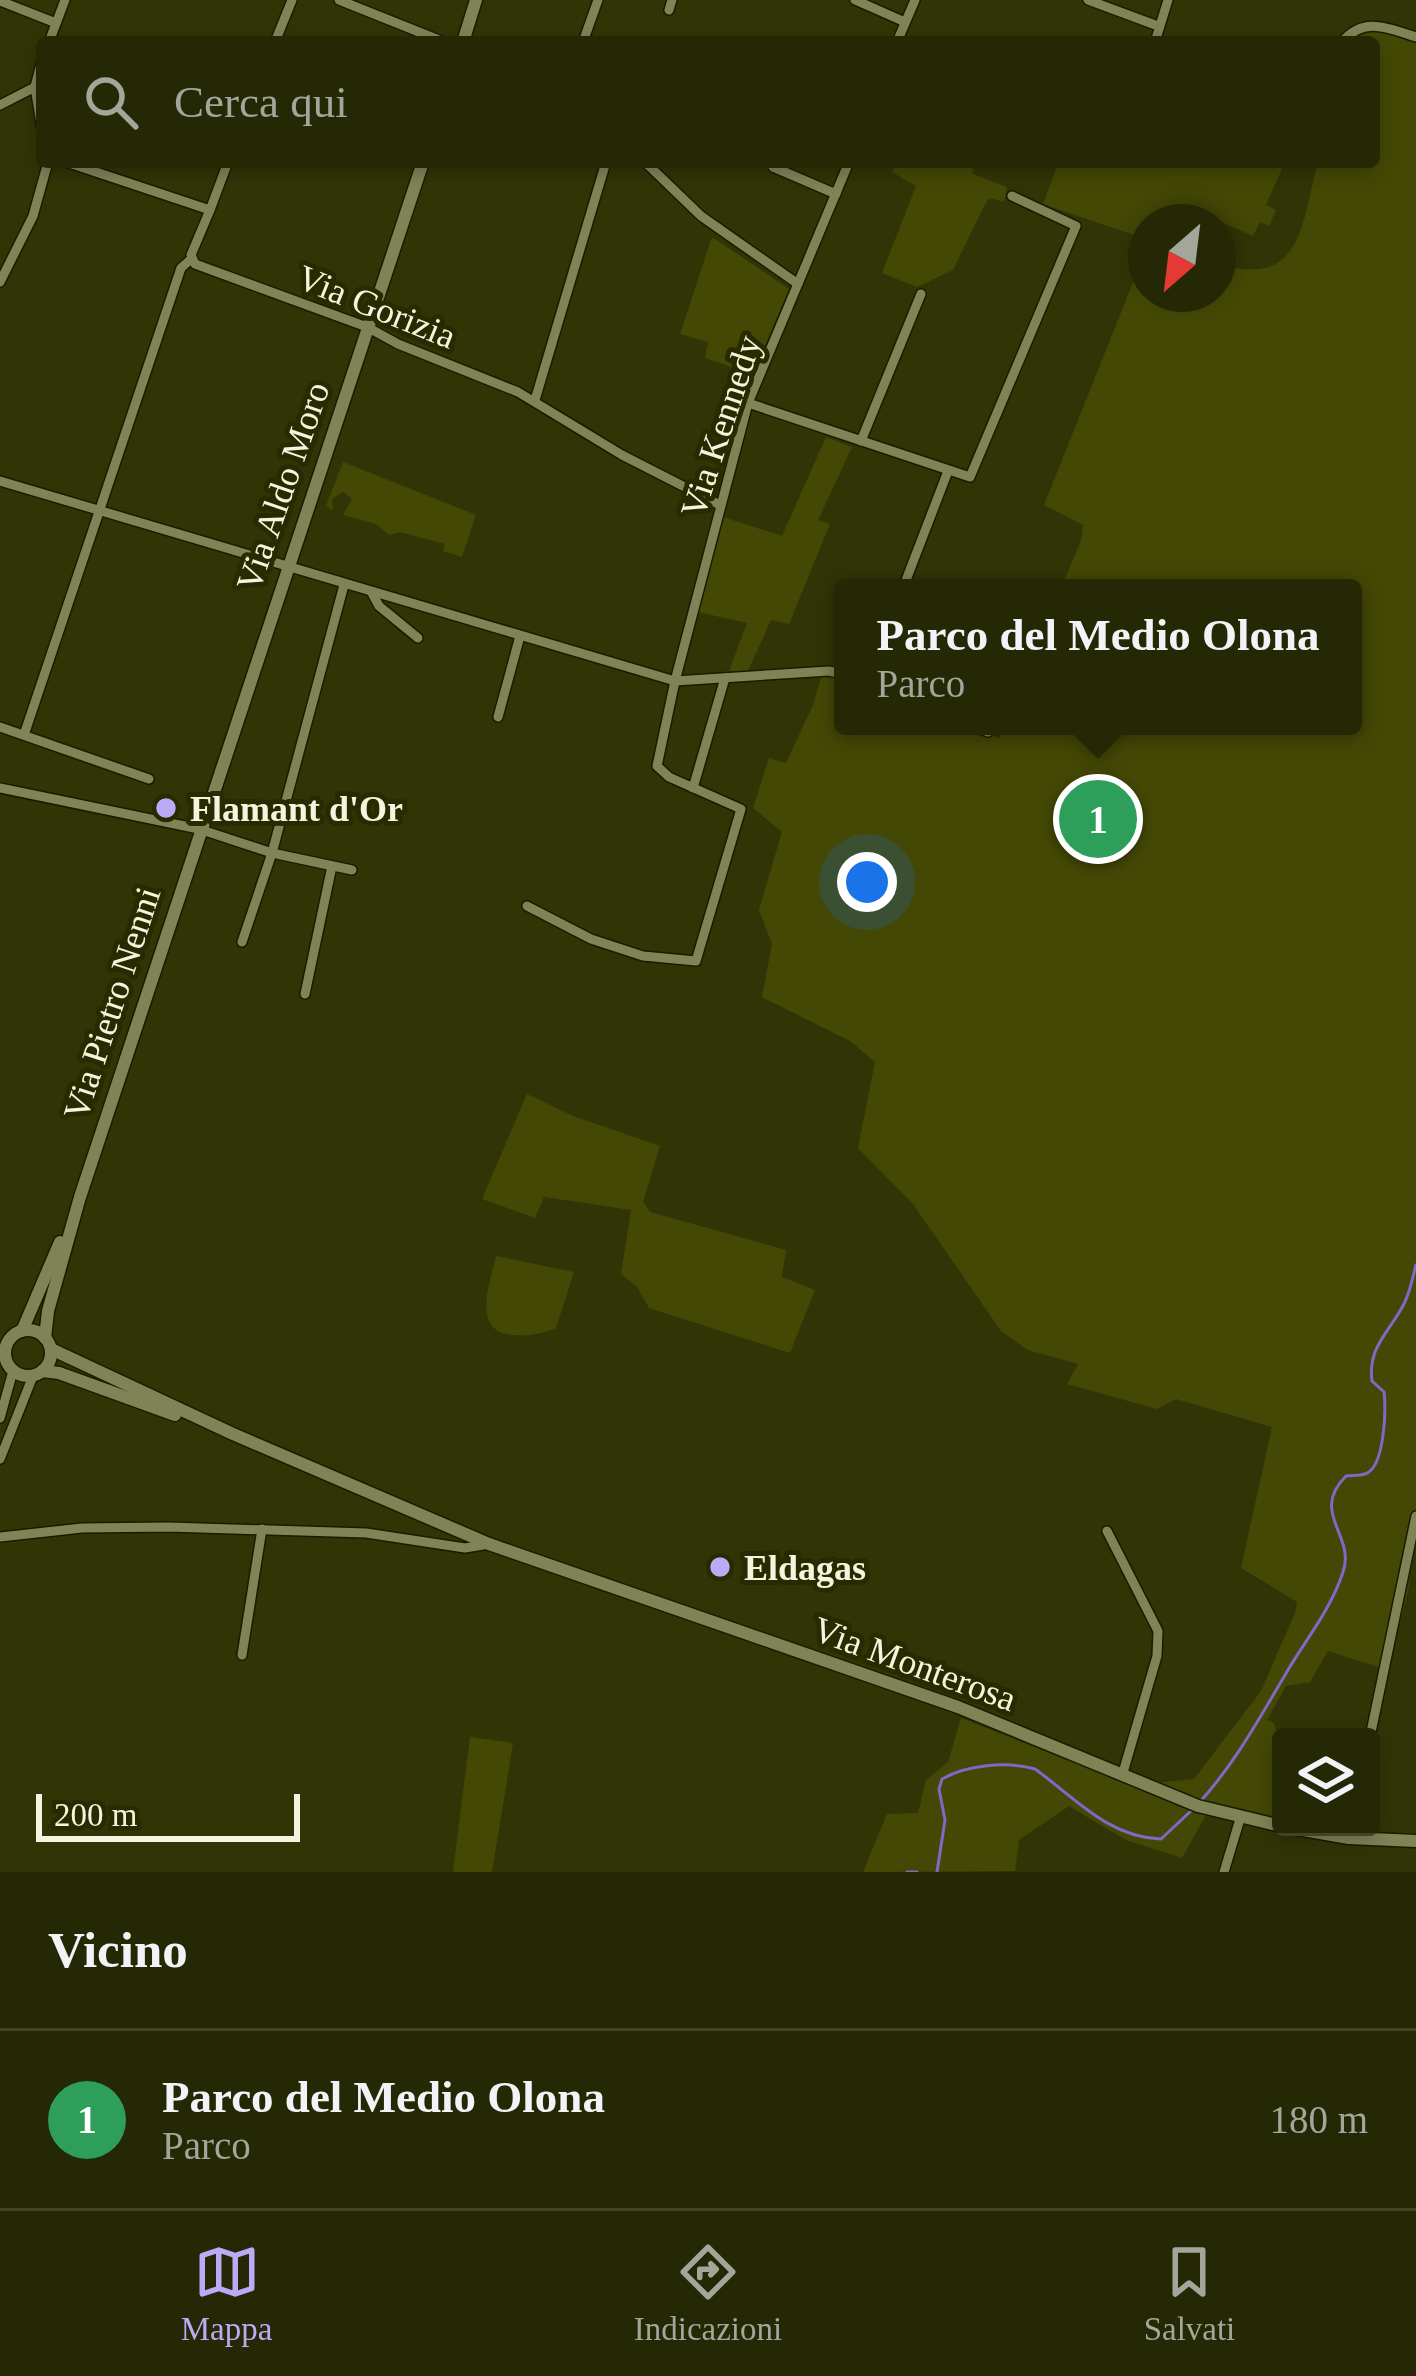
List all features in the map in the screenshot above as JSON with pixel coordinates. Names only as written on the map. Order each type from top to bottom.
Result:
[{"type":"main road","points":[[465,36],[476,0]]},
{"type":"main road","name":"Via Aldo Moro","points":[[199,829],[421,168]]},
{"type":"main road","name":"Via Pietro Nenni","points":[[38,1374],[51,1357],[48,1311],[80,1197],[199,829]]},
{"type":"main road","name":"Via Pietro Nenni","points":[[7,1364],[7,1344],[80,1197]]},
{"type":"main road","name":"Via Monterosa","points":[[12,1333],[48,1343],[232,1435]]},
{"type":"main road","name":"Via Monterosa","points":[[7,1364],[38,1374],[58,1373],[232,1435],[489,1544],[958,1707],[1214,1811],[1272,1825]]},
{"type":"main road","name":"Via Monterosa","points":[[1375,1836],[1416,1841]]},
{"type":"street","points":[[51,36],[65,0]]},
{"type":"street","points":[[277,36],[292,0]]},
{"type":"street","points":[[339,0],[429,36]]},
{"type":"street","points":[[585,36],[598,0]]},
{"type":"street","points":[[855,0],[905,22]]},
{"type":"street","points":[[899,36],[915,0]]},
{"type":"street","points":[[1088,0],[1158,26]]},
{"type":"street","points":[[1156,36],[1168,0]]},
{"type":"street","points":[[0,1],[56,22]]},
{"type":"street","points":[[1348,36],[1356,28],[1375,24],[1416,37]]},
{"type":"street","points":[[36,80],[36,98]]},
{"type":"street","points":[[0,105],[34,87]]},
{"type":"street","points":[[0,282],[33,216],[46,168]]},
{"type":"street","points":[[84,168],[210,210]]},
{"type":"street","points":[[24,735],[181,268],[190,260],[227,168]]},
{"type":"street","points":[[535,400],[604,168]]},
{"type":"street","points":[[651,168],[701,216],[798,284]]},
{"type":"street","points":[[775,168],[836,194]]},
{"type":"street","name":"Via Kennedy","points":[[693,788],[657,766],[675,682],[748,403],[847,168]]},
{"type":"street","points":[[748,403],[970,477],[1076,226],[1012,196]]},
{"type":"street","name":"Via Gorizia","points":[[190,260],[368,327],[535,400],[622,455],[720,505]]},
{"type":"street","points":[[861,441],[921,294]]},
{"type":"street","points":[[906,579],[948,471]]},
{"type":"street","points":[[0,481],[675,682],[834,672]]},
{"type":"street","points":[[242,943],[272,853],[344,585]]},
{"type":"street","points":[[372,593],[379,606],[418,638]]},
{"type":"street","points":[[498,717],[520,637]]},
{"type":"street","points":[[527,906],[591,939],[643,956],[696,961],[741,809],[693,788],[725,678]]},
{"type":"street","points":[[0,727],[149,779]]},
{"type":"street","points":[[0,788],[199,829],[272,853],[352,870]]},
{"type":"street","points":[[305,994],[332,866]]},
{"type":"street","points":[[0,1418],[7,1364]]},
{"type":"street","points":[[0,1459],[38,1374]]},
{"type":"street","points":[[1372,1728],[1416,1516]]},
{"type":"street","points":[[0,1537],[82,1528],[262,1528],[366,1533],[465,1548],[489,1544]]},
{"type":"street","points":[[242,1655],[262,1528]]},
{"type":"street","points":[[1107,1531],[1157,1630],[1157,1656],[1122,1776]]},
{"type":"street","points":[[1224,1872],[1240,1819]]},
{"type":"shaded area","points":[[1355,29],[1381,29],[1416,42],[1416,1529],[1408,1591],[1388,1670],[1328,1651],[1310,1682],[1286,1686],[1267,1720],[1275,1728],[1272,1817],[1204,1803],[1155,1783],[1194,1779],[1261,1691],[1295,1613],[1297,1602],[1241,1568],[1272,1427],[1176,1399],[1157,1409],[1067,1384],[1078,1364],[1028,1350],[1001,1331],[913,1204],[858,1148],[875,1062],[850,1041],[762,997],[772,944],[759,910],[782,832],[753,808],[769,758],[786,763],[822,674],[834,676],[834,735],[1362,735],[1362,579],[1065,579],[1083,525],[1044,505],[1128,295],[1128,312],[1236,312],[1236,268],[1269,267],[1284,258],[1302,226],[1316,168],[1380,168],[1380,36],[1351,36]]},
{"type":"shaded area","points":[[894,168],[972,168],[973,174],[1007,187],[1004,202],[990,198],[986,202],[953,270],[917,287],[882,273],[916,186],[892,172]]},
{"type":"shaded area","points":[[1057,168],[1282,168],[1266,205],[1276,210],[1269,226],[1260,222],[1253,236],[1236,229],[1236,204],[1128,204],[1128,233],[1043,204]]},
{"type":"shaded area","points":[[712,237],[789,289],[753,374],[705,358],[708,342],[680,334]]},
{"type":"shaded area","points":[[826,437],[852,447],[818,520],[830,524],[789,624],[771,620],[748,671],[729,671],[747,623],[698,612],[723,517],[782,536]]},
{"type":"shaded area","points":[[343,462],[476,515],[462,557],[443,551],[445,544],[400,532],[389,535],[376,524],[343,515],[352,499],[343,492],[332,499],[333,510],[326,506]]},
{"type":"shaded area","points":[[527,1094],[573,1116],[660,1146],[643,1202],[650,1212],[786,1250],[782,1277],[815,1290],[790,1353],[649,1308],[637,1287],[621,1274],[631,1210],[544,1197],[535,1218],[482,1199]]},
{"type":"shaded area","points":[[496,1256],[574,1272],[556,1328],[532,1335],[496,1330],[486,1301]]},
{"type":"shaded area","points":[[961,1718],[1206,1815],[1182,1858],[1126,1840],[1069,1806],[1019,1840],[1015,1871],[863,1872],[887,1814],[918,1813],[926,1780],[948,1762]]},
{"type":"shaded area","points":[[470,1737],[513,1743],[492,1872],[453,1872]]},
{"type":"waterway","points":[[1199,1803],[1247,1739],[1338,1585],[1345,1559],[1332,1501],[1346,1476],[1365,1474],[1377,1461],[1385,1400],[1384,1392],[1372,1381],[1373,1360],[1406,1300],[1416,1265]]},
{"type":"waterway","points":[[937,1872],[945,1820],[939,1789],[942,1779],[963,1770],[1000,1765],[1035,1769],[1093,1814],[1142,1837],[1161,1839],[1192,1810]]},
{"type":"waterway","points":[[907,1872],[917,1872]]},
{"type":"place","name":"Flamant d'Or","points":[[166,808]]},
{"type":"place","name":"Parco del Medio Olona","points":[[1098,819]]},
{"type":"place","name":"Eldagas","points":[[720,1567]]}]
